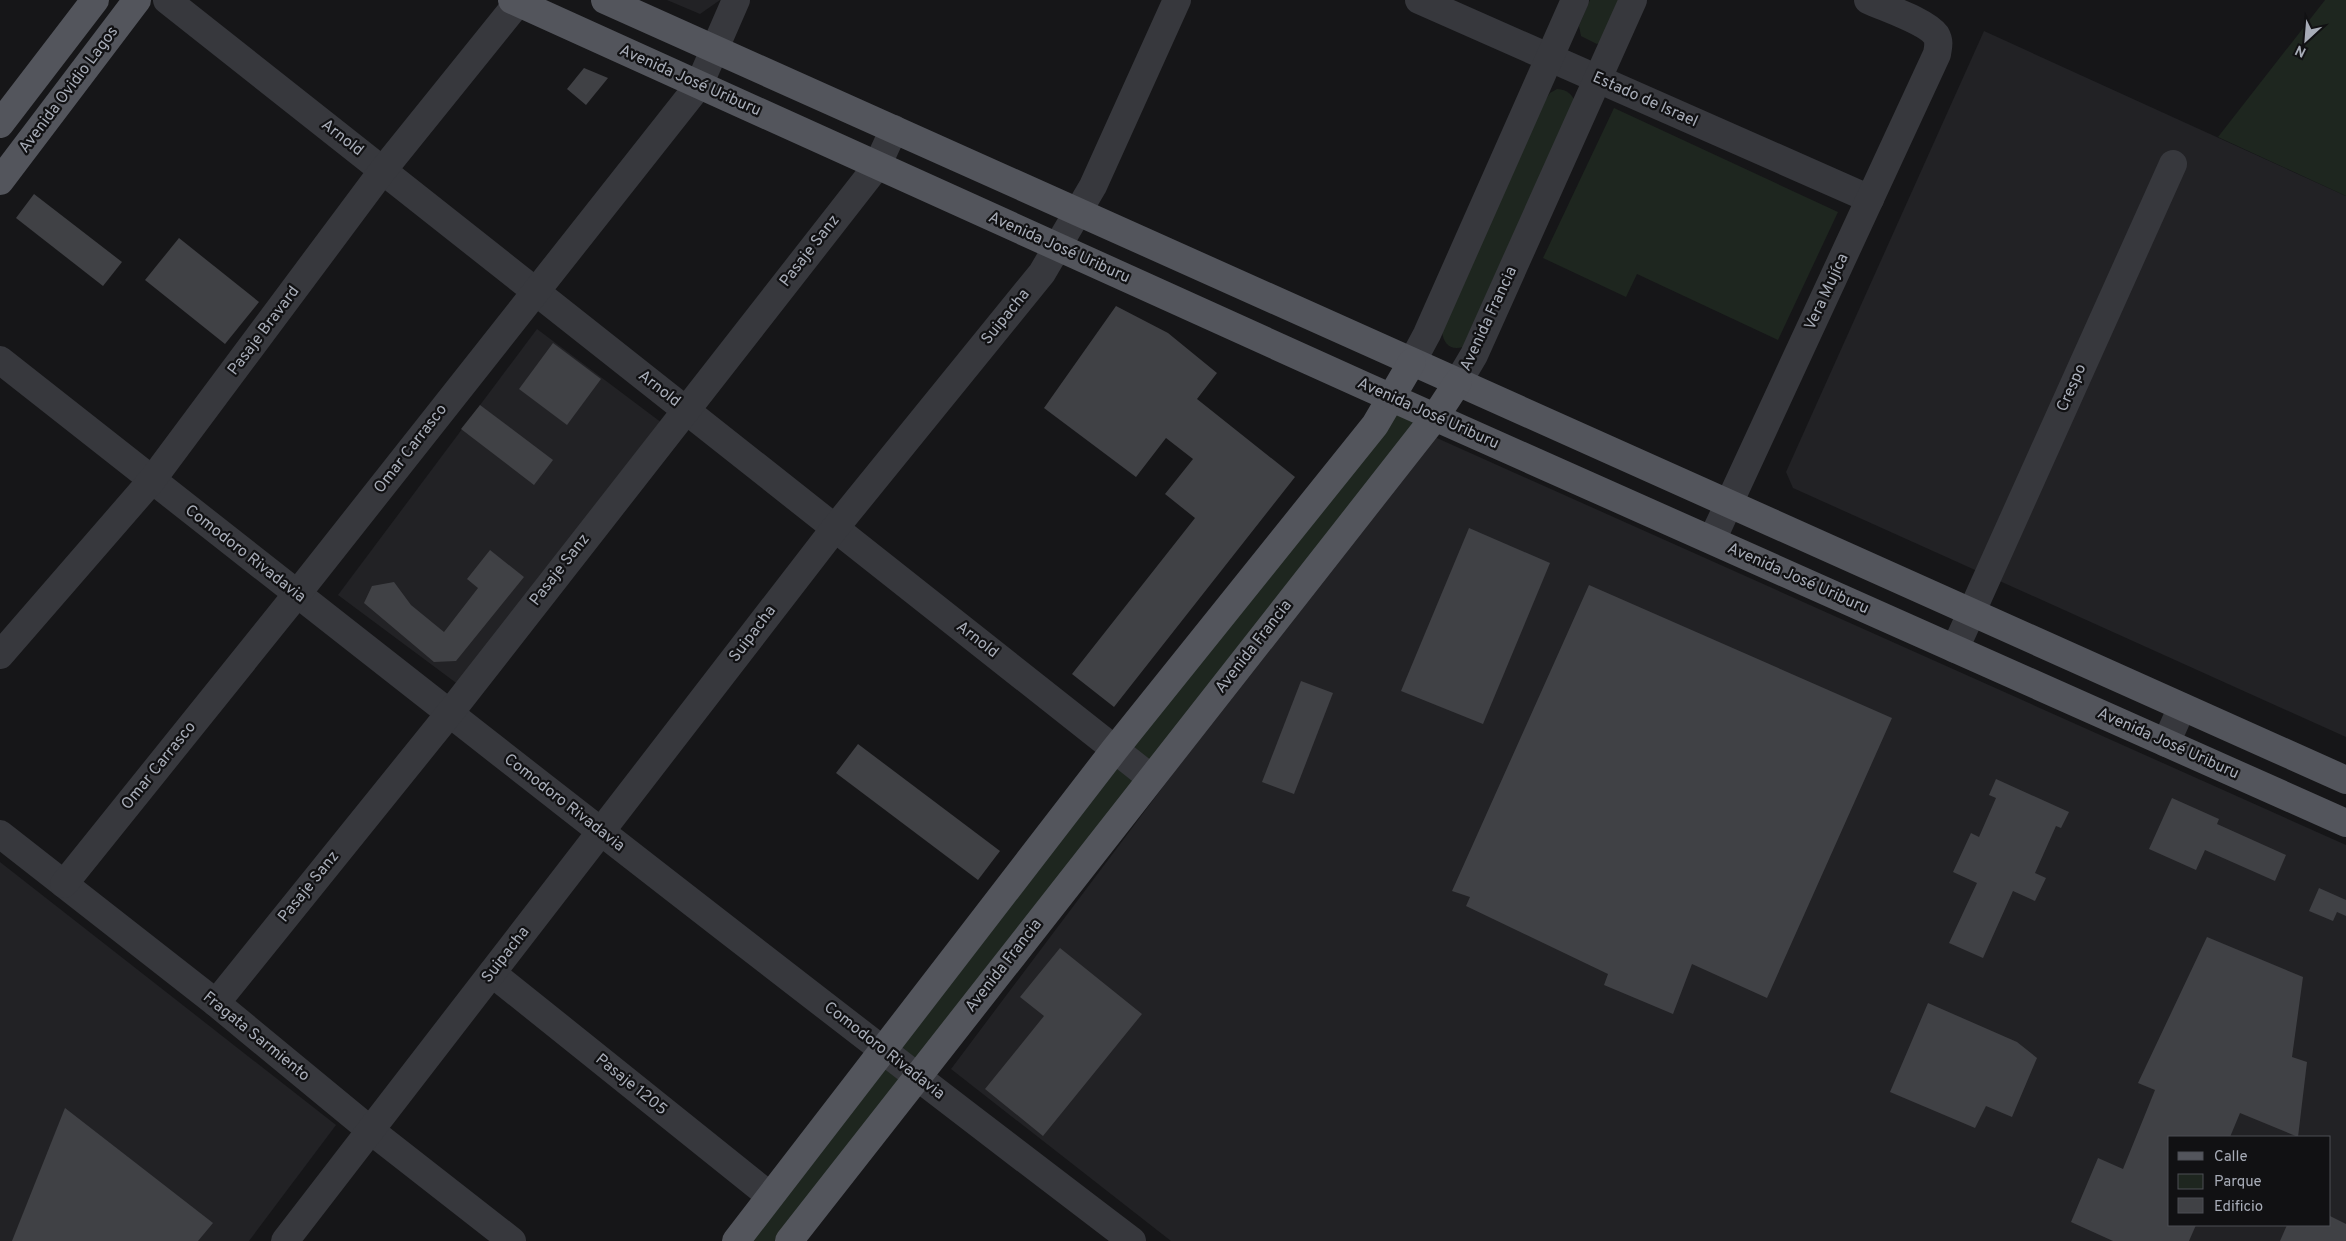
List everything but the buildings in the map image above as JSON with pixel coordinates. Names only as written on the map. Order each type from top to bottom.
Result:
[{"type":"main road","name":"Avenida Ovidio Lagos","points":[[0,124],[95,0]]},
{"type":"main road","name":"Avenida Ovidio Lagos","points":[[0,181],[137,0]]},
{"type":"main road","points":[[604,0],[2346,780]]},
{"type":"main road","name":"Avenida José Uriburu","points":[[516,1],[1392,398],[2346,823]]},
{"type":"main road","points":[[736,1241],[882,1049],[1115,749],[1375,425],[1412,362]]},
{"type":"main road","name":"Avenida Francia","points":[[789,1241],[1435,417],[1458,382]]},
{"type":"street","name":"Arnold","points":[[167,0],[1151,778]]},
{"type":"street","name":"Omar Carrasco","points":[[64,884],[297,594],[535,290],[699,85],[736,0]]},
{"type":"street","name":"Suipacha","points":[[285,1241],[835,528],[1042,273],[1093,186],[1177,0]]},
{"type":"street","name":"Estado de Israel","points":[[1420,0],[1870,199]]},
{"type":"street","points":[[1412,362],[1575,0]]},
{"type":"street","name":"Avenida Francia","points":[[1458,382],[1474,355],[1633,0]]},
{"type":"street","name":"Vera Mujíca","points":[[1712,540],[1935,60],[1939,42],[1935,33],[1868,0]]},
{"type":"street","name":"Pasaje Bravard","points":[[0,655],[152,480],[383,170],[516,1]]},
{"type":"street","name":"Pasaje Sanz","points":[[216,1003],[448,714],[877,166],[894,130]]},
{"type":"street","name":"Crespo","points":[[1955,649],[2173,164]]},
{"type":"street","name":"Comodoro Rivadavia","points":[[0,360],[448,714],[1132,1241]]},
{"type":"street","points":[[2166,743],[2182,706]]},
{"type":"street","name":"Fragata Sarmiento","points":[[0,834],[216,1003],[370,1130],[512,1241]]},
{"type":"street","name":"Pasaje 1205","points":[[492,973],[770,1196]]},
{"type":"shaded area","points":[[667,0],[720,0],[700,14]]},
{"type":"shaded area","points":[[1984,31],[2346,196],[2346,737],[1793,488],[1786,472]]},
{"type":"shaded area","points":[[537,329],[662,423],[463,688],[338,595]]},
{"type":"shaded area","points":[[1428,434],[2346,845],[2346,1241],[1171,1241],[951,1069]]},
{"type":"shaded area","points":[[0,862],[336,1125],[249,1241],[0,1241]]},
{"type":"green space","points":[[1590,0],[1622,0],[1604,41],[1597,44],[1581,36],[1579,26]]},
{"type":"green space","points":[[2325,0],[2346,0],[2346,196],[2218,137]]},
{"type":"green space","points":[[1557,89],[1569,93],[1576,104],[1463,347],[1451,347],[1444,339],[1442,331],[1544,102],[1550,93]]},
{"type":"green space","points":[[1614,108],[1838,212],[1778,340],[1637,274],[1626,297],[1543,258]]},
{"type":"green space","points":[[1392,398],[1435,417],[789,1241],[736,1241]]}]
